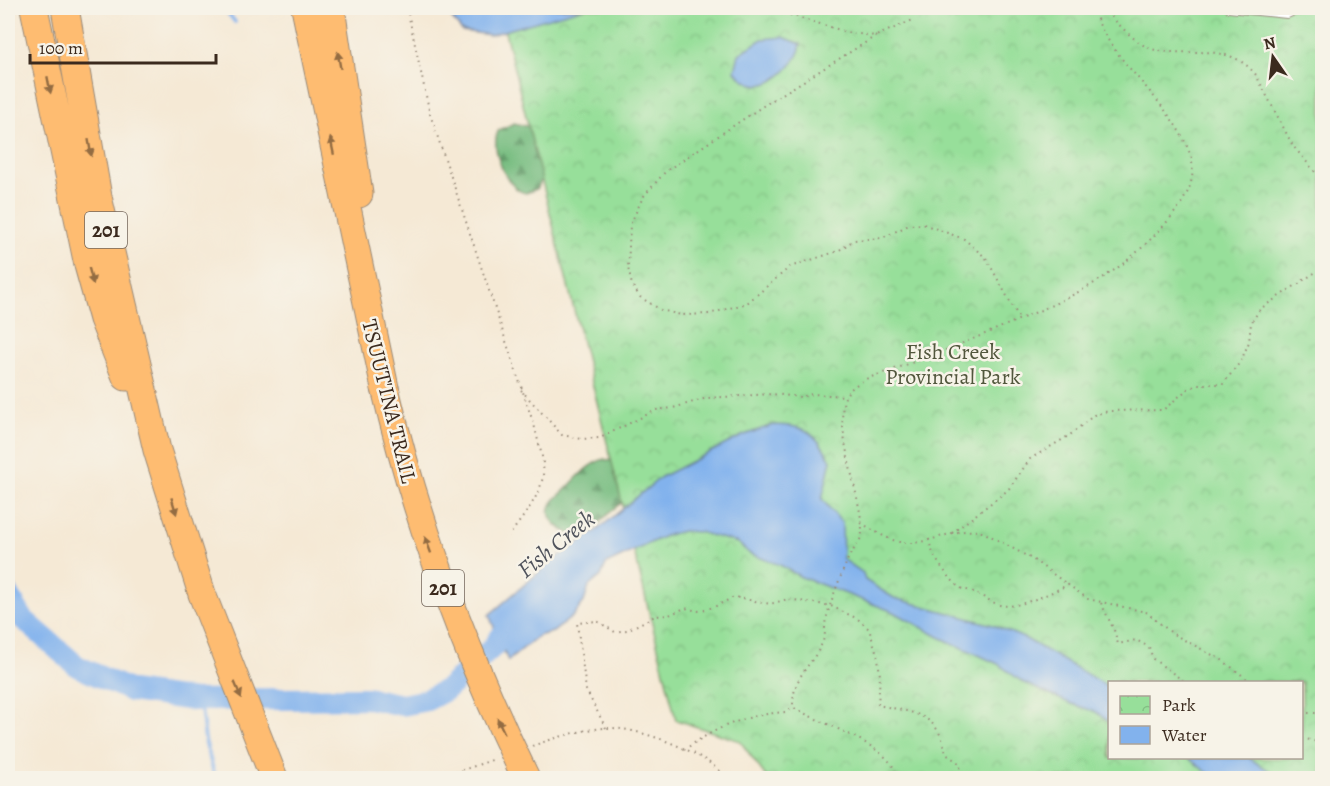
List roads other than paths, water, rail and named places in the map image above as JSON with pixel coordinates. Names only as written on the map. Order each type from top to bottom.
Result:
[{"type":"highway","points":[[34,8],[78,221],[100,308],[157,450]]},
{"type":"highway","name":"201","points":[[66,8],[98,197],[157,450],[202,594],[274,778]]},
{"type":"highway","name":"TSUUT'INA TRAIL","points":[[305,8],[385,388],[403,463],[445,591],[483,686],[526,778]]},
{"type":"highway","points":[[331,8],[385,388]]},
{"type":"lane","points":[[904,8],[928,11],[981,8]]},
{"type":"lane","points":[[1229,8],[1287,15],[1300,8]]},
{"type":"lane","points":[[1318,8],[1323,11]]},
{"type":"water","points":[[448,8],[584,8],[490,35],[462,31],[450,16]]},
{"type":"water","points":[[783,37],[801,44],[792,64],[773,81],[755,85],[746,81],[735,71],[739,54],[762,39]]},
{"type":"water","points":[[773,425],[794,427],[808,432],[820,443],[831,460],[822,499],[842,523],[843,559],[863,573],[865,580],[894,598],[993,625],[1026,639],[1108,686],[1108,721],[1096,712],[1024,683],[998,664],[939,637],[894,612],[801,577],[780,565],[750,554],[738,543],[699,532],[683,531],[667,535],[606,564],[601,576],[589,586],[584,602],[573,616],[553,632],[538,636],[508,661],[489,615],[552,561],[596,531],[661,477],[744,435]]},
{"type":"water","points":[[1189,759],[1251,759],[1281,778],[1215,778]]},
{"type":"waterway","points":[[224,8],[235,22]]},
{"type":"waterway","name":"Fish Creek","points":[[8,594],[23,619],[77,666],[131,691],[194,700],[368,698],[402,705],[427,700],[446,690],[493,647],[517,615]]},
{"type":"waterway","points":[[200,700],[205,740],[215,778]]},
{"type":"park label","name":"Fish Creek Provincial Park","points":[[953,364]]}]
